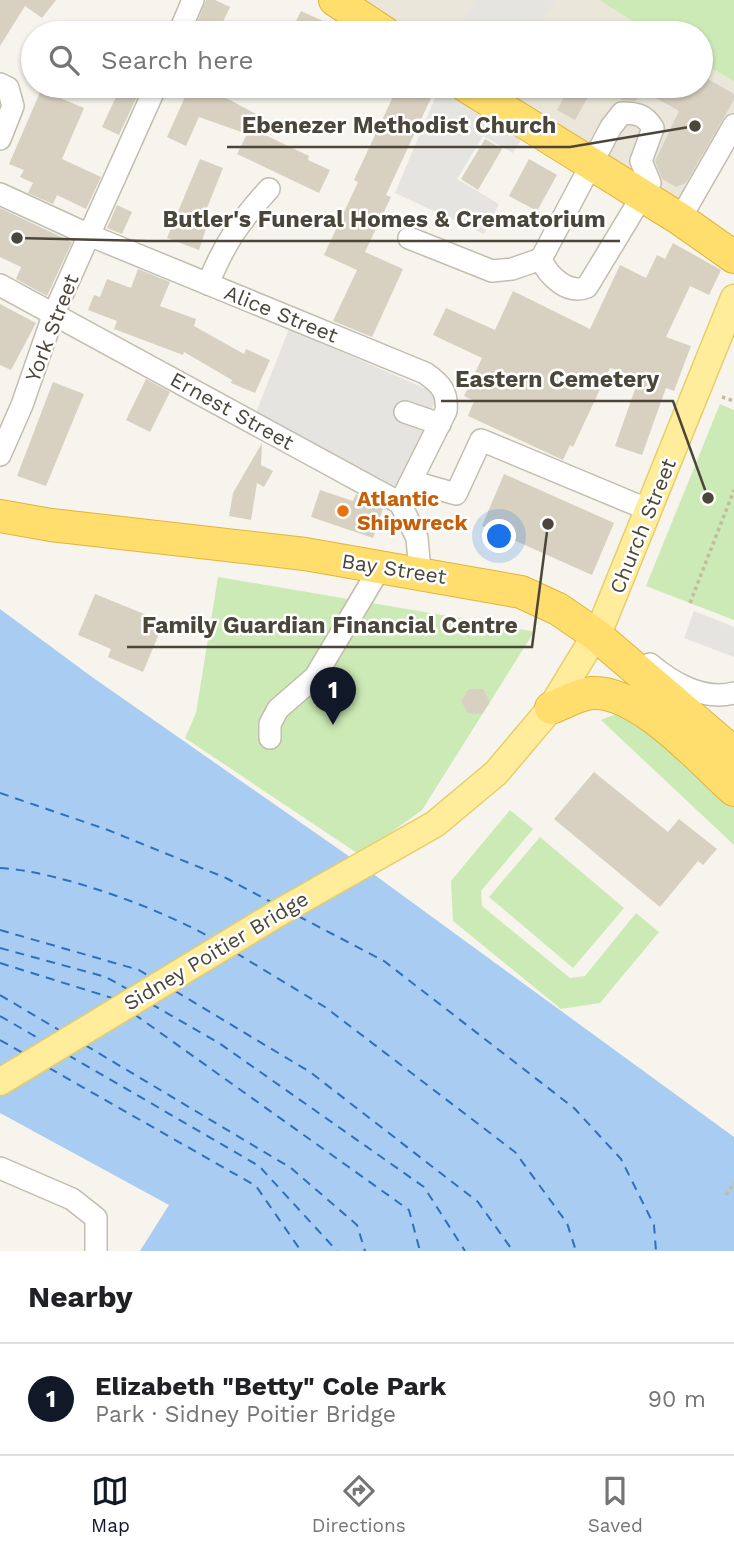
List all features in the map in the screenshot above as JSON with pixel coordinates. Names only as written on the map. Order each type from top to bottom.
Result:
[{"type":"highway","points":[[335,0],[367,21]]},
{"type":"highway","points":[[485,98],[680,219],[734,257]]},
{"type":"highway","name":"Bay Street","points":[[0,516],[380,566],[521,592],[599,630],[734,753]]},
{"type":"highway","points":[[551,708],[590,693],[608,694],[628,702],[662,724],[734,790]]},
{"type":"main road","name":"Church Street","points":[[551,708],[599,630],[734,298]]},
{"type":"main road","name":"Sidney Poitier Bridge","points":[[0,1082],[280,912],[435,824],[496,774],[551,708]]},
{"type":"street","points":[[184,21],[193,0]]},
{"type":"street","points":[[0,84],[8,88],[13,106],[0,139]]},
{"type":"street","name":"York Street","points":[[0,455],[22,405],[54,313],[151,98]]},
{"type":"street","points":[[408,238],[492,271],[512,269],[541,259],[622,113],[635,113],[647,118],[653,128],[641,161],[650,183],[587,287],[569,287],[552,278],[541,259]]},
{"type":"street","points":[[680,219],[734,125]]},
{"type":"street","points":[[208,284],[233,232],[269,190]]},
{"type":"street","name":"Alice Street","points":[[0,194],[89,235],[425,373],[440,384],[447,398],[446,411],[404,494]]},
{"type":"street","name":"Ernest Street","points":[[0,285],[404,494],[421,484],[456,494],[481,440],[649,510]]},
{"type":"street","points":[[405,412],[440,424]]},
{"type":"street","points":[[404,494],[417,538],[420,572]]},
{"type":"street","points":[[270,738],[270,724],[278,709],[315,677],[380,566]]},
{"type":"street","points":[[599,630],[623,638],[670,679],[702,693],[734,693]]},
{"type":"street","points":[[0,1168],[72,1199],[96,1218],[96,1251]]},
{"type":"path","points":[[722,397],[734,401]]},
{"type":"path","points":[[690,603],[734,490]]},
{"type":"path","points":[[726,1195],[734,1183]]},
{"type":"shaded area","points":[[351,0],[734,0],[734,142],[691,215],[501,98],[713,98],[713,21],[383,21]]},
{"type":"shaded area","points":[[475,0],[555,0],[542,21],[464,21]]},
{"type":"shaded area","points":[[435,98],[467,98],[525,133],[513,153],[483,136],[457,179],[499,204],[484,234],[395,193]]},
{"type":"shaded area","points":[[289,329],[438,394],[399,489],[255,415]]},
{"type":"shaded area","points":[[694,611],[734,627],[734,657],[684,638]]},
{"type":"green space","points":[[599,0],[734,0],[734,81],[713,69],[713,21],[633,21]]},
{"type":"green space","points":[[720,404],[734,410],[734,620],[646,586]]},
{"type":"green space","points":[[218,577],[534,632],[422,810],[360,855],[185,738],[196,713]]},
{"type":"green space","points":[[626,710],[734,804],[734,845],[601,720]]},
{"type":"green space","points":[[510,810],[533,829],[481,891],[482,906],[570,978],[585,976],[636,913],[659,932],[600,1003],[561,1009],[453,921],[451,881]]},
{"type":"green space","points":[[540,837],[624,908],[573,968],[489,897]]},
{"type":"water","points":[[0,609],[92,677],[350,857],[734,1137],[734,1251],[140,1251],[169,1205],[0,1113]]},
{"type":"building","points":[[0,0],[56,0],[42,18],[25,6],[0,46]]},
{"type":"building","points":[[206,0],[215,0],[230,7],[224,21],[198,21]]},
{"type":"building","points":[[301,11],[323,21],[296,21]]},
{"type":"building","points":[[713,82],[734,94],[734,100],[686,183],[676,187],[662,179],[655,161],[679,111],[656,98],[713,98]]},
{"type":"building","points":[[38,98],[60,98],[84,108],[62,159],[101,177],[86,209],[57,195],[53,204],[28,193],[33,183],[20,177],[24,170],[9,164]]},
{"type":"building","points":[[115,98],[136,98],[119,135],[102,127]]},
{"type":"building","points":[[185,98],[224,98],[267,120],[261,133],[309,156],[308,160],[330,170],[319,193],[237,154],[247,134],[199,117],[186,146],[167,137]]},
{"type":"building","points":[[392,98],[431,98],[386,195],[391,197],[365,252],[403,269],[372,337],[333,321],[357,270],[324,255],[358,182],[354,180]]},
{"type":"building","points":[[564,98],[587,98],[575,120],[557,110]]},
{"type":"building","points":[[618,98],[638,98],[636,101]]},
{"type":"building","points":[[485,139],[502,149],[478,190],[461,179]]},
{"type":"building","points":[[200,159],[223,168],[203,218],[209,220],[199,250],[167,238]]},
{"type":"building","points":[[529,159],[557,175],[537,211],[509,196]]},
{"type":"building","points":[[117,205],[132,212],[122,234],[107,228]]},
{"type":"building","points":[[0,208],[72,242],[47,296],[16,279],[21,267],[0,257]]},
{"type":"building","points":[[673,243],[721,270],[709,295],[690,286],[666,337],[691,346],[674,391],[666,388],[642,455],[615,446],[639,378],[610,368],[573,447],[570,445],[563,460],[468,416],[474,401],[464,396],[482,358],[433,335],[446,308],[495,330],[513,291],[590,329],[620,265],[646,278],[657,255],[665,259]]},
{"type":"building","points":[[138,269],[170,282],[160,306],[196,319],[194,326],[244,354],[246,349],[270,360],[255,393],[231,383],[232,380],[184,352],[183,355],[114,329],[117,321],[88,310],[94,295],[100,297],[107,279],[131,288]]},
{"type":"building","points":[[0,304],[36,323],[11,370],[0,365]]},
{"type":"building","points":[[146,379],[170,392],[150,432],[126,420]]},
{"type":"building","points":[[53,382],[84,394],[46,486],[17,476]]},
{"type":"building","points":[[262,443],[261,465],[273,471],[264,487],[257,483],[251,520],[229,516],[233,493]]},
{"type":"building","points":[[504,474],[614,523],[592,575],[482,526]]},
{"type":"building","points":[[320,490],[353,501],[356,494],[383,509],[373,538],[311,517]]},
{"type":"building","points":[[95,594],[164,622],[143,672],[108,657],[111,649],[78,635]]},
{"type":"building","points":[[469,689],[483,689],[490,702],[482,714],[468,713],[461,701]]},
{"type":"building","points":[[594,772],[668,832],[679,819],[717,849],[703,865],[698,861],[660,907],[554,819]]},
{"type":"ferry route","points":[[0,793],[108,830],[226,878],[271,902]]},
{"type":"ferry route","points":[[0,868],[51,876],[109,893],[192,927],[213,939]]},
{"type":"ferry route","points":[[298,916],[384,961],[574,1108],[621,1159],[654,1225],[656,1251]]},
{"type":"ferry route","points":[[0,930],[139,970],[149,976]]},
{"type":"ferry route","points":[[0,948],[106,977],[129,990]]},
{"type":"ferry route","points":[[236,953],[325,1007],[515,1152],[567,1223],[576,1251]]},
{"type":"ferry route","points":[[0,963],[112,998]]},
{"type":"ferry route","points":[[175,991],[310,1072],[478,1202],[513,1251]]},
{"type":"ferry route","points":[[0,995],[59,1030]]},
{"type":"ferry route","points":[[151,1004],[219,1043],[424,1187],[465,1251]]},
{"type":"ferry route","points":[[134,1014],[409,1210],[420,1251]]},
{"type":"ferry route","points":[[0,1016],[45,1042]]},
{"type":"ferry route","points":[[0,1040],[23,1053]]},
{"type":"ferry route","points":[[85,1045],[291,1168],[357,1225],[365,1251]]},
{"type":"ferry route","points":[[68,1055],[259,1166],[337,1251]]},
{"type":"ferry route","points":[[49,1068],[256,1186],[301,1251]]},
{"type":"place","name":"Ebenezer Methodist Church","points":[[695,126]]},
{"type":"place","name":"Butler's Funeral Homes & Crematorium","points":[[17,238]]},
{"type":"place","name":"Eastern Cemetery","points":[[708,498]]},
{"type":"place","name":"Atlantic Shipwreck","points":[[343,511]]},
{"type":"place","name":"Family Guardian Financial Centre","points":[[548,524]]},
{"type":"place","name":"Elizabeth \"Betty\" Cole Park","points":[[333,725]]}]
